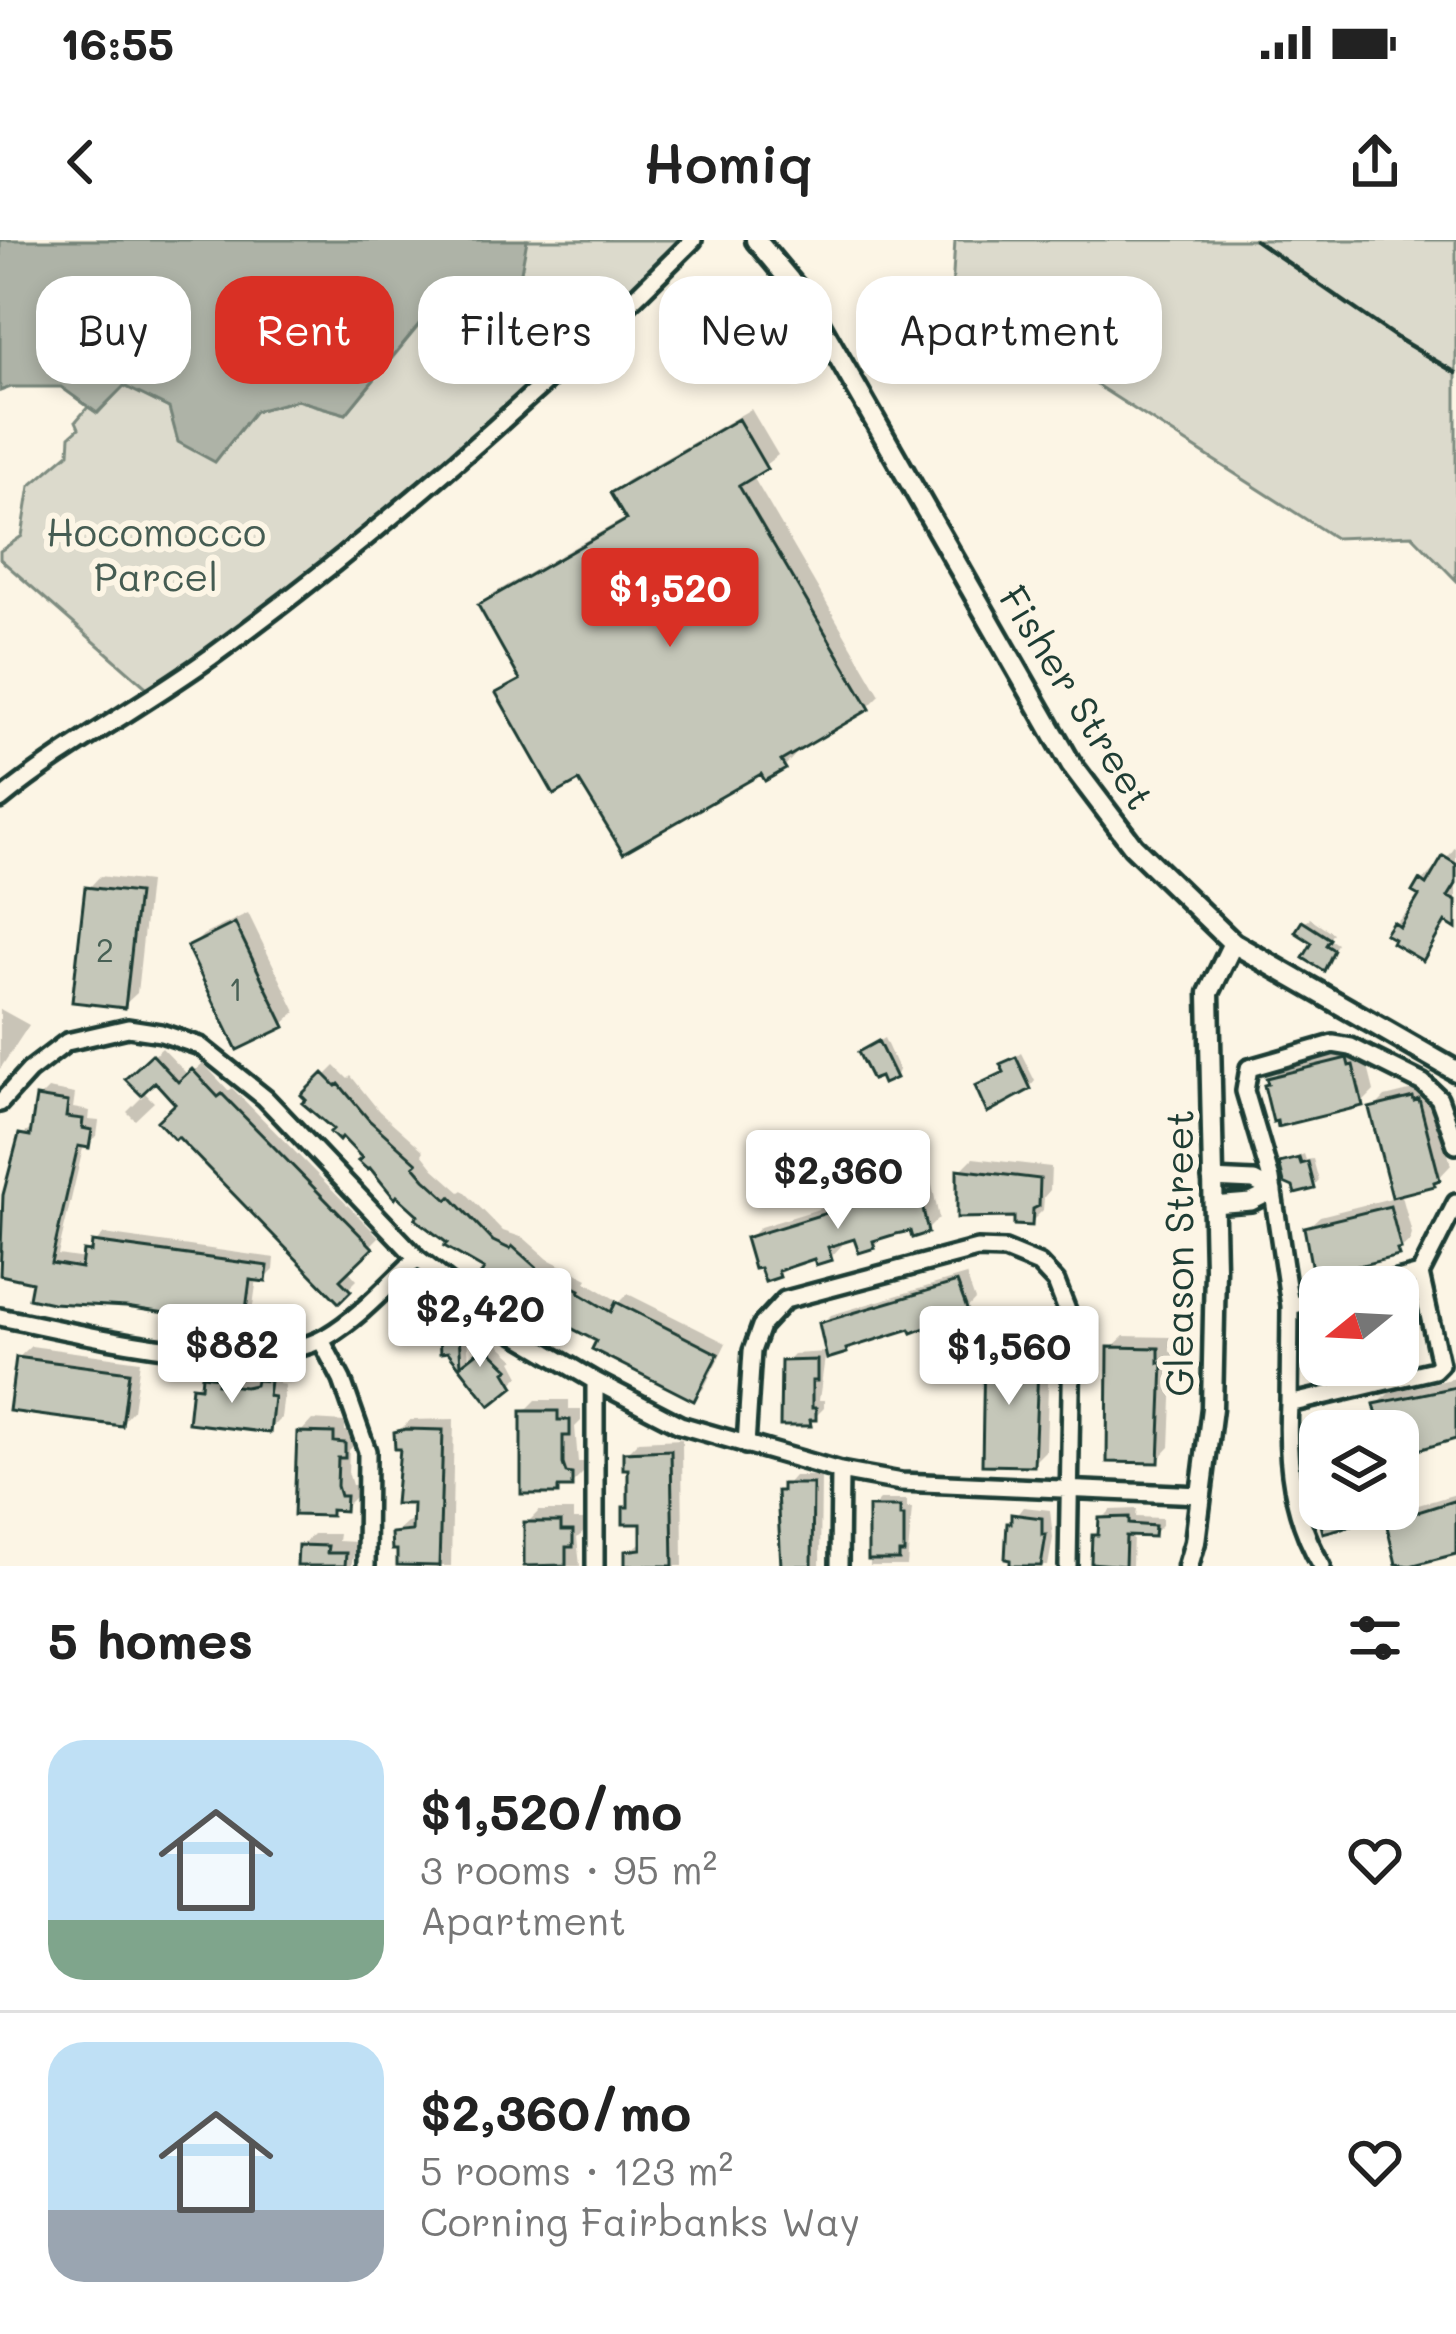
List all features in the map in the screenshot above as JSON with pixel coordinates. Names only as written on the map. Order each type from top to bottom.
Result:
[{"type":"street","points":[[0,800],[210,657],[431,483],[601,333],[693,240]]},
{"type":"street","name":"Fisher Street","points":[[756,240],[806,300],[1071,764],[1148,862],[1233,943],[1456,1071]]},
{"type":"street","name":"Gleason Street","points":[[1188,1566],[1212,1408],[1209,993],[1233,943]]},
{"type":"street","points":[[0,1103],[28,1071],[68,1042],[128,1028],[161,1033],[200,1046],[266,1098],[417,1258],[515,1334],[680,1425],[840,1471],[901,1482],[1201,1495]]},
{"type":"street","points":[[1322,1566],[1306,1535],[1292,1487],[1288,1460],[1290,1306],[1273,1190],[1245,1077],[1249,1068],[1277,1058],[1333,1044],[1352,1047],[1423,1083],[1439,1098],[1456,1145]]},
{"type":"street","points":[[1211,1179],[1254,1181],[1273,1190]]},
{"type":"street","points":[[1213,1204],[1251,1202],[1273,1190]]},
{"type":"street","points":[[1288,1404],[1434,1370],[1440,1364],[1420,1274],[1456,1203]]},
{"type":"street","points":[[746,1445],[752,1351],[761,1326],[785,1300],[977,1249],[1005,1250],[1040,1264],[1056,1282],[1072,1332],[1067,1566]]},
{"type":"street","points":[[0,1317],[109,1339],[250,1356],[321,1340],[347,1323],[417,1258]]},
{"type":"street","points":[[1290,1306],[1299,1304]]},
{"type":"street","points":[[321,1340],[342,1380],[367,1451],[366,1566]]},
{"type":"street","points":[[595,1382],[595,1566]]},
{"type":"street","points":[[839,1566],[840,1471]]},
{"type":"green space","name":"Hocomocco Parcel","points":[[526,240],[693,240],[635,299],[635,276],[517,276]]},
{"type":"green space","points":[[955,240],[1456,240],[1456,580],[1412,535],[1335,538],[1095,384],[1162,384],[1162,276],[953,276]]},
{"type":"green space","name":"Hocomocco Parcel","points":[[418,326],[418,384],[539,384],[210,657],[154,694],[0,559],[0,551],[22,536],[30,486],[69,453],[70,436],[79,428],[76,421],[88,407],[98,413],[124,385],[169,408],[179,442],[255,411],[297,400],[346,414],[371,384],[394,384],[394,356]]},
{"type":"shaded area","points":[[0,240],[527,240],[520,276],[418,276],[418,325],[394,355],[394,276],[215,276],[215,384],[370,384],[346,414],[297,400],[255,411],[215,462],[178,442],[169,408],[124,386],[97,413],[61,387],[0,391]]},
{"type":"building","points":[[738,419],[767,469],[739,486],[870,709],[781,761],[786,769],[765,781],[761,774],[623,853],[579,781],[554,795],[496,693],[520,680],[478,605],[626,520],[610,493]]},
{"type":"building","points":[[1443,856],[1456,864],[1456,884],[1448,897],[1456,901],[1456,929],[1445,922],[1423,961],[1385,934],[1393,922],[1400,927],[1419,896],[1412,892],[1419,880],[1426,885]]},
{"type":"building","points":[[85,887],[138,893],[125,1008],[72,1002]]},
{"type":"building","points":[[1302,921],[1330,939],[1326,945],[1334,950],[1324,971],[1303,958],[1312,943],[1295,932]]},
{"type":"building","points":[[235,923],[285,1027],[237,1050],[187,947]]},
{"type":"building","points":[[878,1041],[896,1078],[883,1084],[880,1077],[872,1080],[858,1052]]},
{"type":"building","points":[[152,1054],[178,1082],[192,1069],[218,1097],[222,1094],[373,1248],[340,1280],[351,1291],[339,1303],[157,1121],[175,1104],[155,1082],[141,1095],[125,1079]]},
{"type":"building","points":[[1016,1057],[1031,1089],[987,1113],[975,1086],[1004,1072],[1000,1064]]},
{"type":"building","points":[[1347,1058],[1363,1106],[1278,1127],[1273,1122],[1266,1078]]},
{"type":"building","points":[[323,1073],[417,1163],[414,1166],[425,1179],[448,1200],[451,1197],[493,1241],[512,1246],[538,1269],[611,1312],[616,1302],[718,1354],[694,1401],[592,1349],[596,1341],[538,1311],[540,1307],[512,1294],[481,1274],[484,1269],[444,1246],[447,1243],[415,1219],[418,1215],[358,1161],[362,1158],[342,1137],[339,1141],[330,1132],[333,1129],[302,1103],[306,1100],[301,1095]]},
{"type":"building","points":[[36,1097],[68,1102],[66,1117],[83,1119],[82,1128],[92,1130],[89,1148],[78,1146],[51,1263],[81,1268],[83,1251],[91,1252],[92,1242],[268,1266],[266,1282],[250,1280],[244,1325],[126,1307],[52,1303],[29,1298],[32,1282],[0,1275],[3,1195],[19,1134],[30,1136]]},
{"type":"building","points":[[1419,1099],[1440,1180],[1435,1186],[1392,1197],[1369,1108]]},
{"type":"building","points":[[1299,1158],[1301,1164],[1308,1162],[1315,1189],[1295,1194],[1284,1183],[1279,1163]]},
{"type":"building","points":[[957,1169],[1040,1179],[1032,1226],[1014,1225],[1014,1217],[957,1218]]},
{"type":"building","points":[[918,1185],[928,1233],[912,1238],[910,1231],[896,1234],[873,1241],[875,1248],[859,1253],[854,1239],[828,1247],[832,1260],[816,1265],[814,1259],[778,1271],[780,1277],[765,1282],[760,1268],[754,1269],[745,1238]]},
{"type":"building","points":[[1390,1206],[1401,1249],[1399,1256],[1358,1266],[1311,1266],[1304,1227]]},
{"type":"building","points":[[957,1282],[968,1312],[960,1314],[962,1319],[912,1333],[910,1329],[827,1359],[819,1323]]},
{"type":"building","points":[[459,1335],[461,1365],[485,1346],[509,1369],[505,1372],[514,1387],[490,1406],[448,1352],[440,1353],[439,1336]]},
{"type":"building","points":[[1108,1347],[1159,1348],[1159,1363],[1163,1363],[1159,1463],[1107,1462]]},
{"type":"building","points":[[984,1350],[1034,1351],[1034,1367],[1038,1367],[1034,1466],[982,1465]]},
{"type":"building","points":[[16,1357],[129,1372],[122,1426],[9,1411]]},
{"type":"building","points":[[817,1360],[817,1381],[812,1381],[816,1420],[810,1420],[811,1426],[780,1426],[781,1361]]},
{"type":"building","points":[[202,1375],[218,1377],[217,1384],[245,1387],[255,1385],[256,1380],[270,1381],[268,1396],[274,1397],[270,1433],[188,1423],[192,1386],[201,1387]]},
{"type":"building","points":[[1456,1387],[1456,1439],[1419,1450],[1419,1410],[1376,1410],[1374,1404]]},
{"type":"building","points":[[521,1411],[558,1411],[558,1420],[570,1420],[570,1436],[563,1436],[563,1464],[566,1473],[572,1474],[572,1488],[558,1488],[558,1494],[521,1494]]},
{"type":"building","points":[[443,1430],[439,1566],[397,1565],[397,1550],[392,1550],[391,1533],[412,1531],[413,1504],[395,1504],[400,1449],[395,1449],[394,1432]]},
{"type":"building","points":[[297,1432],[334,1433],[334,1442],[345,1443],[345,1458],[338,1458],[337,1486],[340,1496],[346,1496],[345,1511],[331,1510],[331,1516],[294,1515]]},
{"type":"building","points":[[671,1450],[673,1566],[625,1566],[625,1551],[641,1549],[641,1524],[623,1524],[628,1469],[623,1469],[623,1452]]},
{"type":"building","points":[[782,1484],[813,1484],[812,1566],[781,1566],[777,1491],[782,1491]]},
{"type":"building","points":[[1456,1500],[1456,1554],[1410,1566],[1396,1564],[1388,1530],[1419,1530],[1419,1512]]},
{"type":"building","points":[[868,1507],[900,1507],[904,1553],[899,1553],[899,1560],[868,1560]]},
{"type":"building","points":[[1011,1514],[1042,1518],[1042,1535],[1046,1535],[1041,1566],[1010,1566],[1005,1559]]},
{"type":"building","points":[[1129,1517],[1129,1524],[1155,1526],[1154,1537],[1126,1536],[1125,1566],[1091,1563],[1092,1535],[1098,1535],[1099,1518]]},
{"type":"building","points":[[524,1522],[561,1522],[561,1531],[573,1531],[573,1547],[566,1547],[566,1565],[524,1566]]},
{"type":"building","points":[[298,1545],[328,1546],[327,1553],[346,1553],[345,1566],[297,1566]]},
{"type":"railway","points":[[1255,240],[1456,373]]}]
